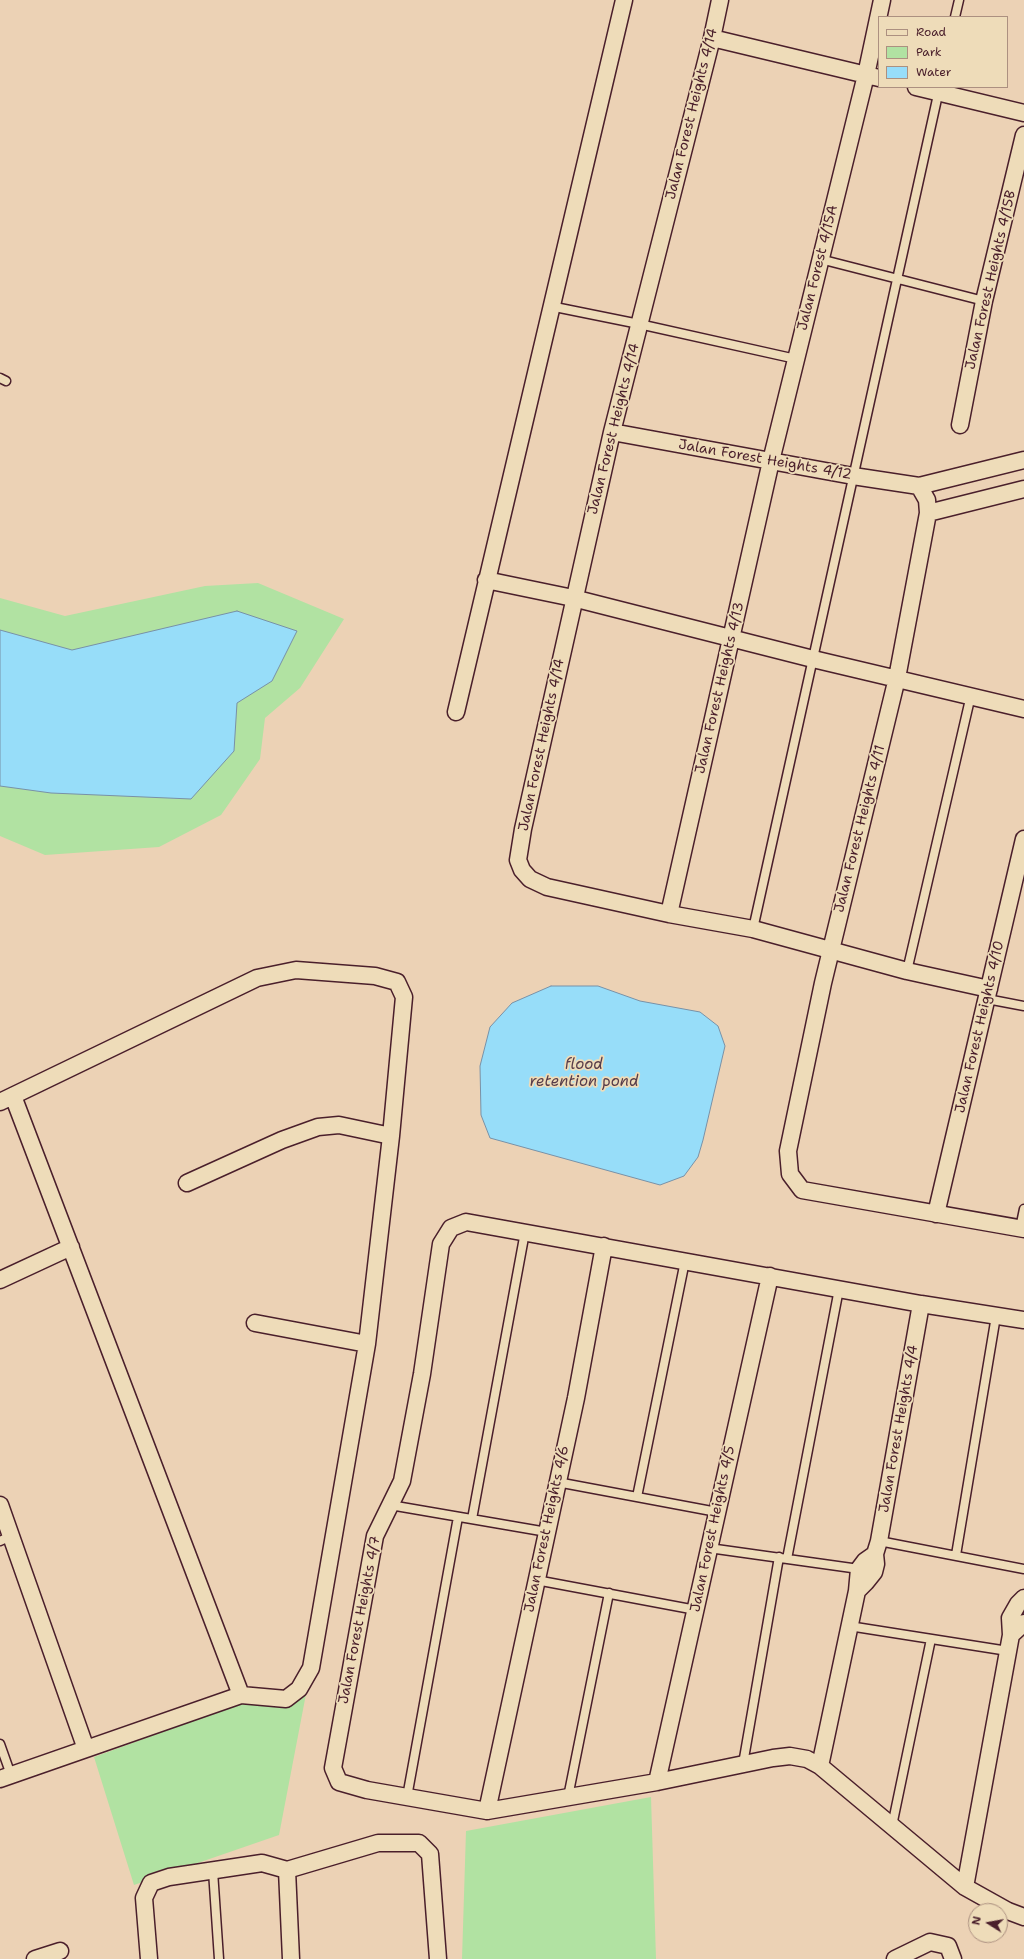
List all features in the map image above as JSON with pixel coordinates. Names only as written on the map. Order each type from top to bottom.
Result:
[{"type":"street","points":[[456,712],[550,306],[624,0]]},
{"type":"street","name":"Jalan Forest Heights 4/14","points":[[669,914],[547,887],[530,879],[522,870],[518,860],[524,822],[573,598],[612,432],[712,38],[720,0]]},
{"type":"street","name":"Jalan Forest 4/15A","points":[[880,16],[882,0]]},
{"type":"street","name":"Jalan Forest 4/15A","points":[[771,461],[820,259],[872,76],[878,30]]},
{"type":"street","points":[[712,38],[872,76]]},
{"type":"street","points":[[924,88],[939,90],[1024,113]]},
{"type":"street","name":"Jalan Forest Heights 4/15B","points":[[960,425],[984,301],[1024,135]]},
{"type":"street","name":"Jalan Forest Heights 4/12","points":[[612,432],[853,476],[919,486]]},
{"type":"street","points":[[919,486],[1024,460]]},
{"type":"street","name":"Jalan Forest Heights 4/13","points":[[669,914],[771,461]]},
{"type":"street","name":"Jalan Forest Heights 4/11","points":[[919,486],[927,500],[928,513],[897,678],[823,983],[788,1151],[790,1174],[802,1190],[936,1214]]},
{"type":"street","points":[[928,513],[1024,489]]},
{"type":"street","points":[[486,580],[573,598],[731,639],[971,695],[1024,709]]},
{"type":"street","name":"Jalan Forest Heights 4/10","points":[[936,1214],[1024,839]]},
{"type":"street","points":[[669,914],[753,929],[988,994]]},
{"type":"street","points":[[6,1777],[242,1695],[286,1698],[300,1690],[311,1668],[367,1344],[391,1136],[404,997],[396,982],[375,976],[296,970],[257,978],[7,1099],[70,1247],[242,1695]]},
{"type":"street","points":[[187,1183],[282,1140],[318,1127],[339,1125],[391,1136]]},
{"type":"street","points":[[936,1214],[1022,1229]]},
{"type":"street","name":"Jalan Forest Heights 4/7","points":[[406,1797],[367,1790],[339,1782],[333,1768],[357,1628],[375,1536],[402,1481],[422,1374],[441,1244],[451,1228],[466,1222],[525,1232]]},
{"type":"street","points":[[525,1232],[921,1304],[1024,1320]]},
{"type":"street","name":"Jalan Forest Heights 4/6","points":[[487,1811],[576,1398],[604,1246]]},
{"type":"street","points":[[0,1280],[70,1247]]},
{"type":"street","name":"Jalan Forest Heights 4/5","points":[[657,1782],[770,1276]]},
{"type":"street","name":"Jalan Forest Heights 4/4","points":[[857,1591],[874,1572],[876,1564],[877,1547],[921,1304]]},
{"type":"street","points":[[255,1323],[367,1344]]},
{"type":"street","points":[[0,1505],[6,1538],[86,1749]]},
{"type":"street","points":[[860,1569],[877,1547]]},
{"type":"street","name":"Jalan Forest Heights 4/4","points":[[820,1766],[857,1591],[860,1569]]},
{"type":"street","points":[[965,1887],[1009,1643],[1010,1618],[1018,1604],[1024,1598]]},
{"type":"street","points":[[1009,1643],[1024,1623]]},
{"type":"street","points":[[406,1797],[487,1811],[657,1782],[790,1756],[807,1759],[820,1766],[965,1887],[1008,1911],[1024,1917]]},
{"type":"street","points":[[149,1959],[144,1898],[151,1883],[169,1877],[262,1863],[287,1870],[378,1843],[419,1843],[430,1854],[438,1959]]},
{"type":"street","points":[[287,1870],[291,1959]]},
{"type":"street","points":[[895,1959],[930,1942],[948,1946],[953,1959]]},
{"type":"street","points":[[35,1959],[60,1951]]},
{"type":"lane","points":[[955,16],[959,0]]},
{"type":"lane","points":[[753,929],[939,90]]},
{"type":"lane","points":[[820,259],[984,301]]},
{"type":"lane","points":[[550,306],[640,324],[796,359]]},
{"type":"lane","points":[[907,971],[971,695]]},
{"type":"lane","points":[[988,994],[1024,1006]]},
{"type":"lane","points":[[1022,1229],[1024,1209]]},
{"type":"lane","points":[[472,1519],[525,1232]]},
{"type":"lane","points":[[637,1497],[685,1261]]},
{"type":"lane","points":[[743,1764],[783,1558],[839,1289]]},
{"type":"lane","points":[[956,1555],[996,1316]]},
{"type":"lane","points":[[557,1482],[717,1512]]},
{"type":"lane","points":[[390,1504],[546,1532]]},
{"type":"lane","points":[[406,1797],[458,1516]]},
{"type":"lane","points":[[877,1547],[956,1555],[1024,1569]]},
{"type":"lane","points":[[710,1548],[860,1569]]},
{"type":"lane","points":[[536,1580],[696,1610]]},
{"type":"lane","points":[[568,1797],[609,1594]]},
{"type":"lane","points":[[849,1626],[930,1639],[1009,1643]]},
{"type":"lane","points":[[892,1826],[930,1639]]},
{"type":"lane","points":[[0,1744],[6,1777]]},
{"type":"lane","points":[[213,1871],[219,1959]]},
{"type":"green space","points":[[258,583],[344,619],[300,688],[265,718],[260,759],[221,815],[159,847],[45,855],[0,836],[0,598],[65,616],[205,586]]},
{"type":"green space","points":[[306,1694],[279,1835],[134,1885],[94,1757],[242,1703],[280,1706]]},
{"type":"green space","points":[[651,1797],[656,1959],[462,1959],[466,1831]]},
{"type":"water","points":[[237,611],[297,631],[272,681],[237,703],[234,751],[191,799],[51,793],[0,786],[0,630],[72,650]]},
{"type":"water","name":"flood retention pond","points":[[551,986],[598,986],[640,1001],[700,1012],[718,1026],[725,1046],[698,1157],[684,1176],[660,1185],[490,1138],[481,1115],[480,1066],[490,1027],[512,1003]]}]
